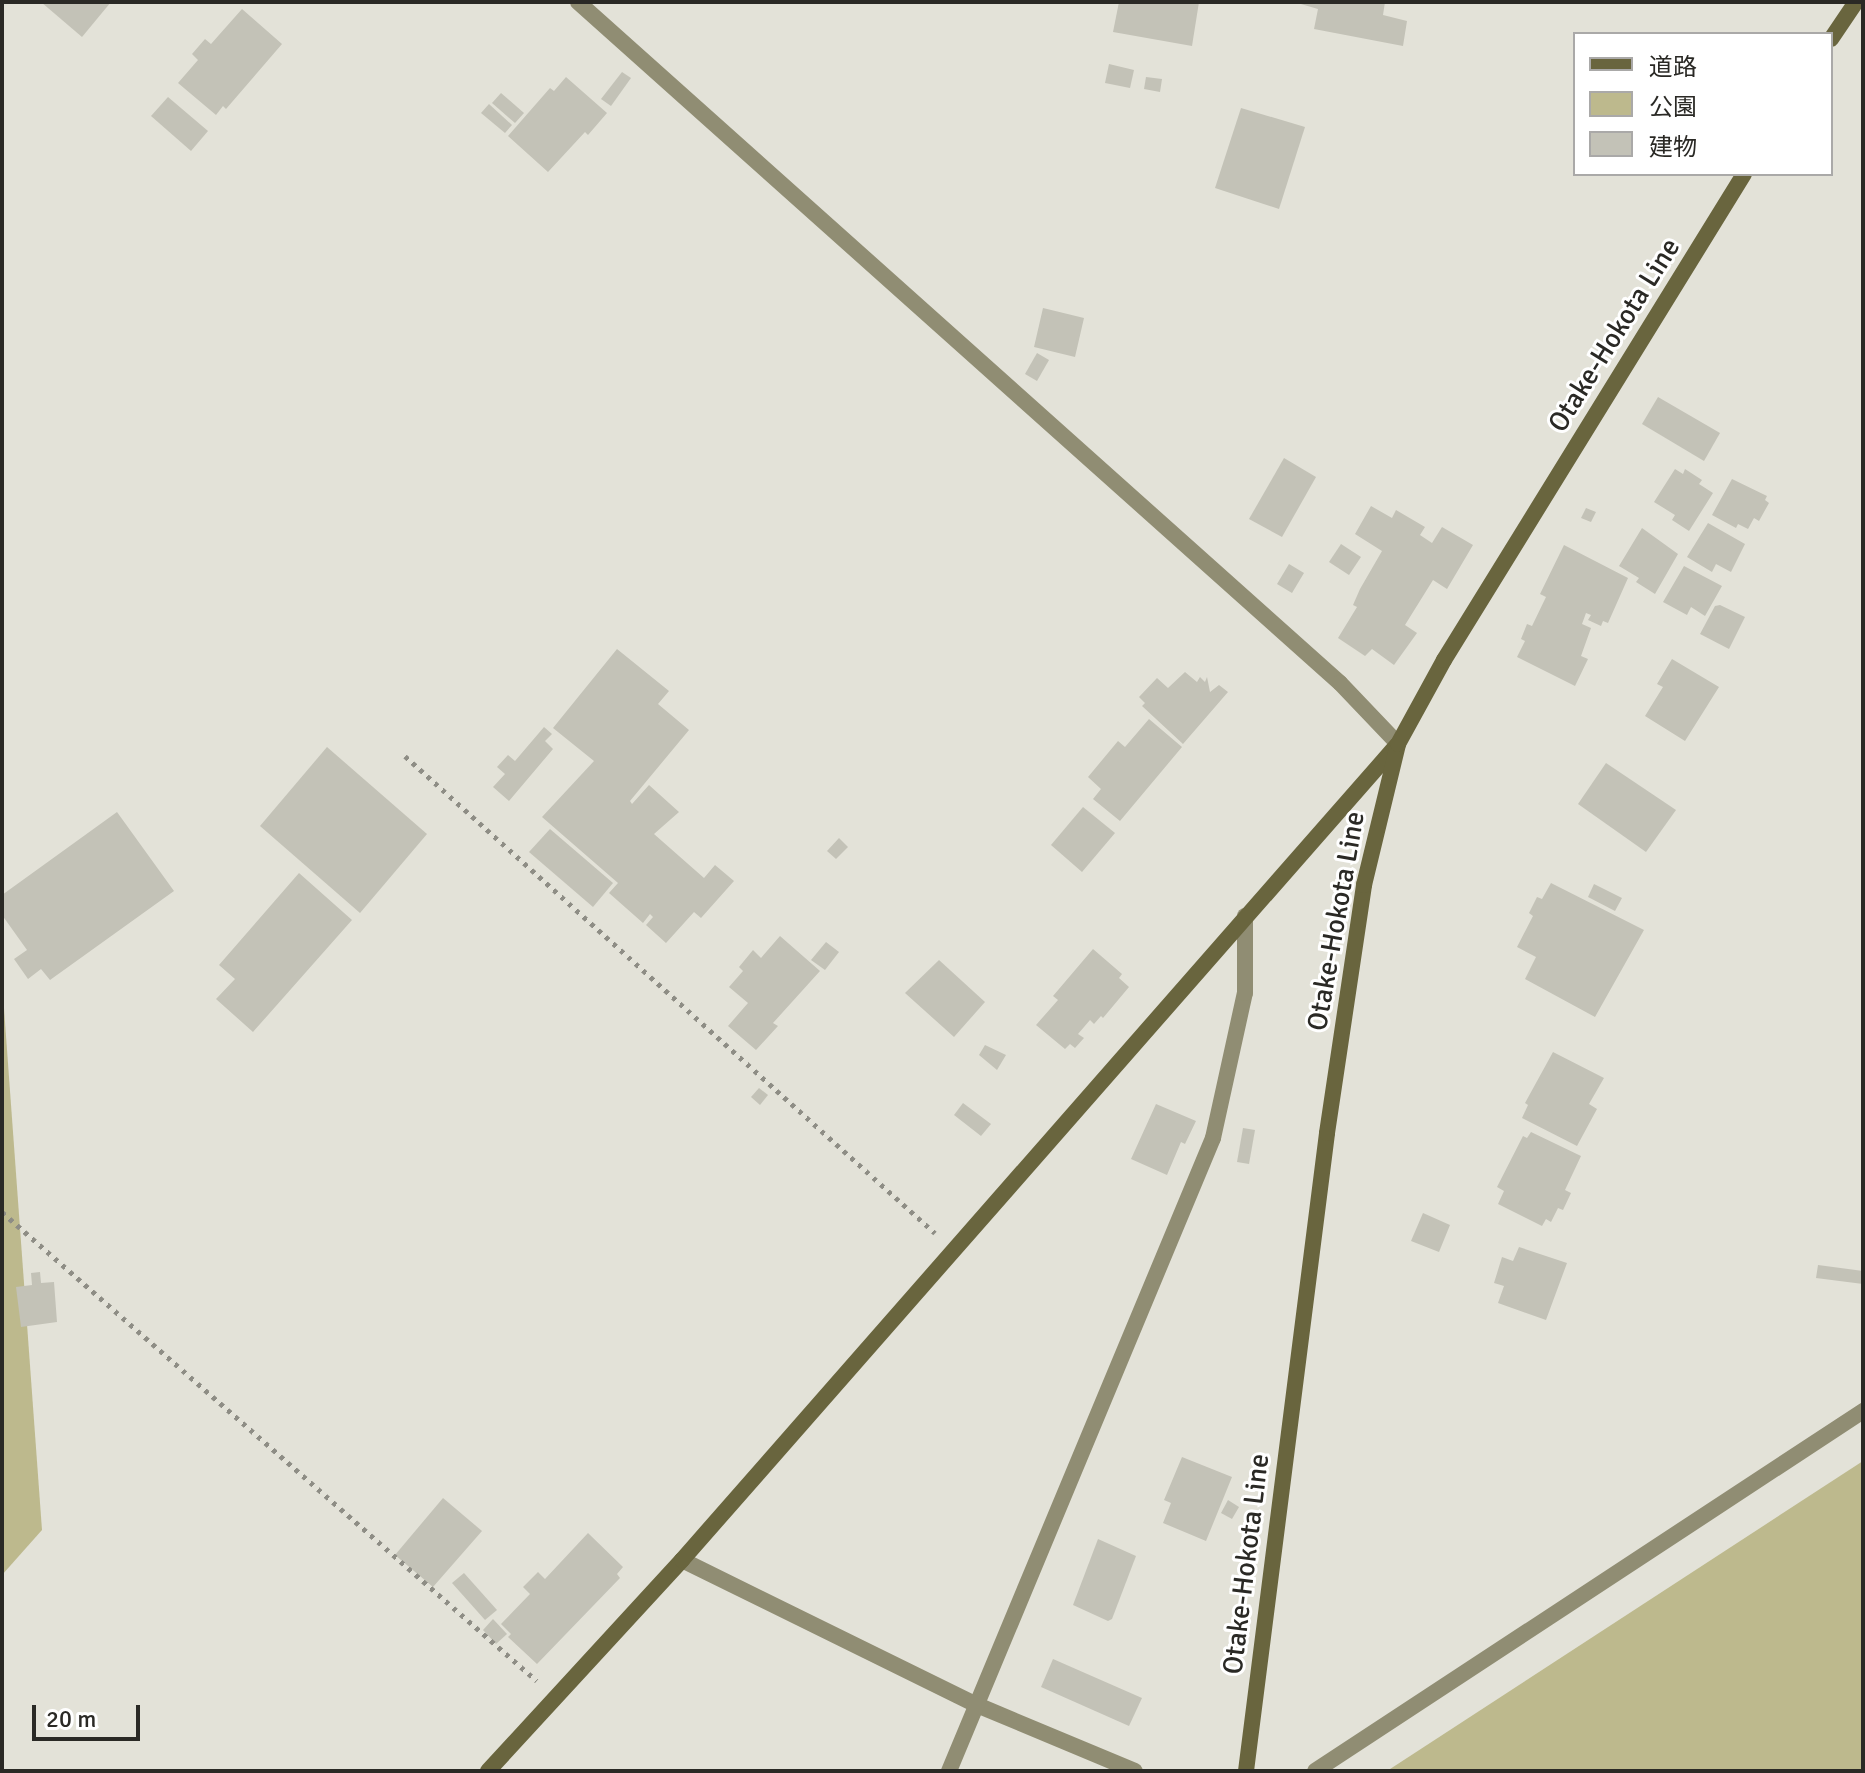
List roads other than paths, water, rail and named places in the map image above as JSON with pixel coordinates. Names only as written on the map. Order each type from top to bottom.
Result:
[{"type":"main road","points":[[1833,36],[1856,2]]},
{"type":"main road","name":"Otake-Hokota Line","points":[[1246,1771],[1327,1133],[1364,885],[1398,744],[1444,660],[1743,176]]},
{"type":"main road","points":[[488,1771],[682,1560],[1398,744]]},
{"type":"street","points":[[578,2],[1340,683],[1398,744]]},
{"type":"street","points":[[949,1771],[1213,1138],[1245,993],[1245,916]]},
{"type":"street","points":[[1315,1771],[1863,1411]]},
{"type":"street","points":[[682,1560],[977,1705],[1135,1771]]}]
